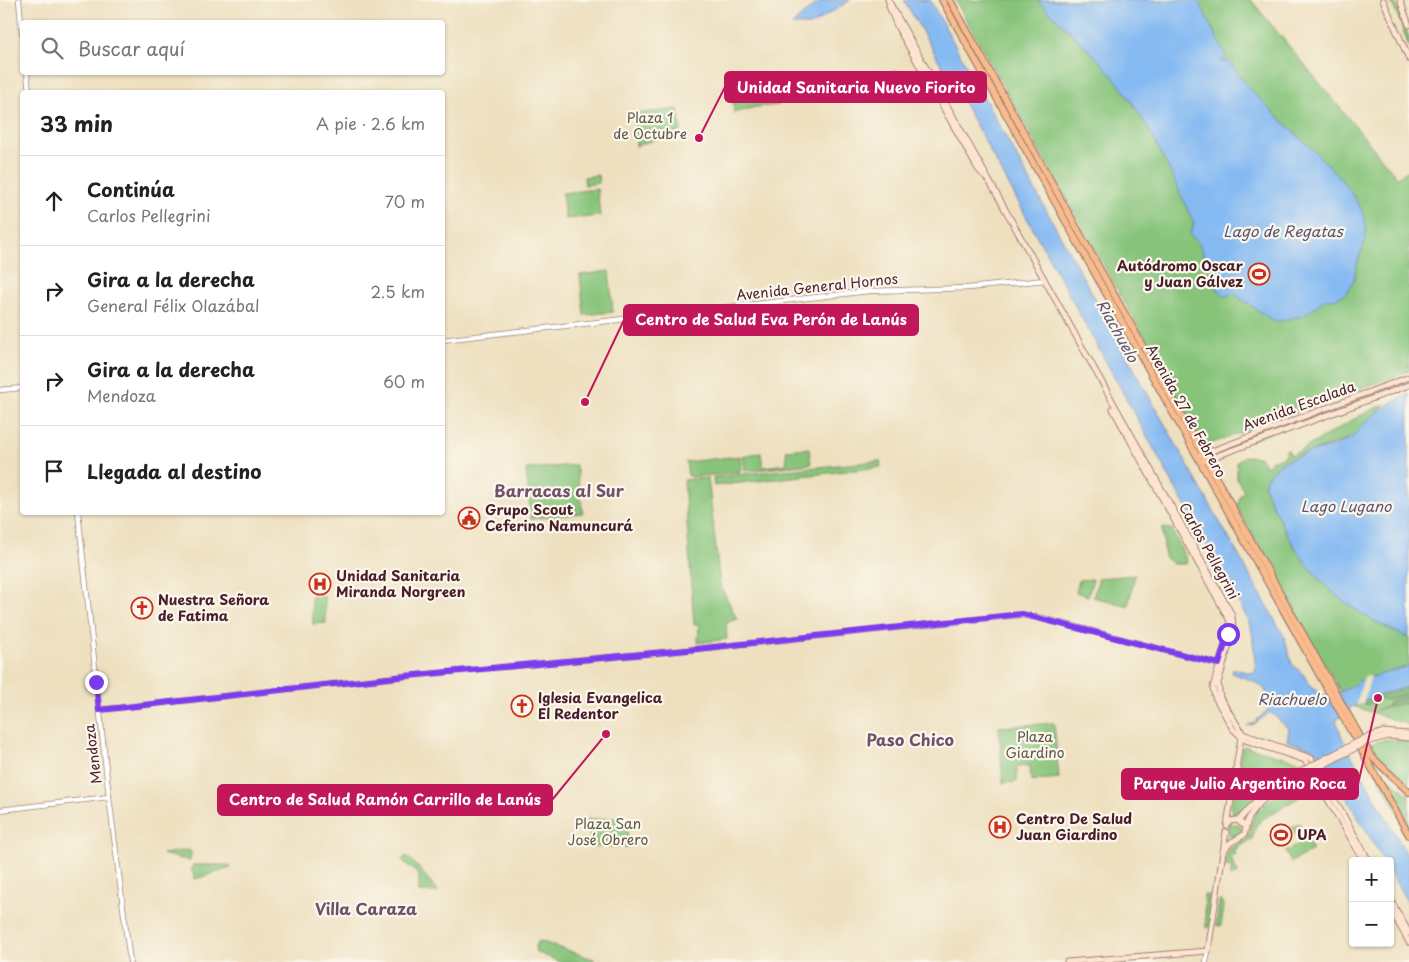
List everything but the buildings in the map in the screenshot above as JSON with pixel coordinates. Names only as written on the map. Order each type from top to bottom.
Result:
[{"type":"main road","name":"Carlos Pellegrini","points":[[888,0],[1232,615],[1233,631],[1214,683],[1214,693],[1233,730],[1242,736]]},
{"type":"main road","name":"Avenida 27 de Febrero","points":[[942,0],[1202,458]]},
{"type":"main road","name":"Avenida 27 de Febrero","points":[[950,0],[1345,715],[1409,835]]},
{"type":"main road","points":[[1383,0],[1409,59]]},
{"type":"main road","points":[[1400,0],[1409,25]]},
{"type":"main road","name":"Avenida Escalada","points":[[1202,458],[1409,377]]},
{"type":"main road","name":"Avenida Escalada","points":[[1202,458],[1409,384]]},
{"type":"main road","name":"Avenida 27 de Febrero","points":[[1345,715],[1371,756],[1400,784],[1409,790]]},
{"type":"main road","points":[[1237,760],[1240,778],[1246,787],[1257,791],[1269,788],[1306,771],[1383,732],[1409,734]]},
{"type":"main road","points":[[1067,962],[1208,951],[1242,736]]},
{"type":"main road","points":[[1242,736],[1306,760],[1362,857]]},
{"type":"main road","points":[[1242,736],[1311,758],[1367,857]]},
{"type":"main road","points":[[1366,740],[1383,736],[1409,738]]},
{"type":"main road","points":[[1223,853],[1230,843],[1244,835],[1250,815],[1262,801],[1306,771]]},
{"type":"main road","points":[[1227,826],[1231,821],[1238,820],[1269,788]]},
{"type":"main road","points":[[1230,804],[1232,813],[1246,827]]},
{"type":"main road","points":[[1226,832],[1229,838],[1238,840]]},
{"type":"main road","points":[[1392,902],[1409,933]]},
{"type":"main road","points":[[1394,915],[1409,942]]},
{"type":"street","points":[[18,0],[20,20]]},
{"type":"street","points":[[27,75],[29,90]]},
{"type":"street","name":"Avenida General Hornos","points":[[445,340],[869,291],[968,288],[1044,280]]},
{"type":"street","points":[[0,390],[20,388]]},
{"type":"street","name":"Mendoza","points":[[78,515],[109,797],[130,962]]},
{"type":"street","points":[[99,710],[415,675],[687,650],[1022,614],[1221,665]]},
{"type":"street","points":[[0,810],[109,797]]},
{"type":"street","points":[[1206,962],[1208,951]]},
{"type":"green space","name":"Autódromo Oscar y Juan Gálvez","points":[[955,0],[1251,0],[1397,177],[1409,170],[1409,371],[1207,445],[1204,444]]},
{"type":"green space","points":[[1390,0],[1394,0],[1409,37],[1409,47],[1400,21]]},
{"type":"green space","points":[[896,70],[902,76],[892,85],[887,79]]},
{"type":"green space","points":[[780,96],[779,105],[756,107],[734,113],[733,102]]},
{"type":"green space","name":"Plaza 1 de Octubre","points":[[678,109],[681,131],[636,146],[633,114]]},
{"type":"green space","points":[[598,175],[599,183],[585,185],[584,177]]},
{"type":"green space","points":[[597,189],[600,216],[565,219],[562,193]]},
{"type":"green space","points":[[609,271],[613,312],[584,315],[580,275]]},
{"type":"green space","points":[[1409,379],[1409,382],[1211,455],[1212,453]]},
{"type":"green space","points":[[1385,404],[1353,437],[1294,458],[1280,466],[1264,485],[1289,538],[1319,579],[1337,596],[1358,611],[1409,638],[1409,725],[1353,706],[1340,691],[1237,508],[1240,495],[1244,492],[1237,479],[1237,462],[1244,456],[1260,457],[1267,467],[1271,461],[1283,457],[1287,449],[1292,455],[1361,415]]},
{"type":"green space","points":[[809,448],[811,464],[745,471],[743,455],[761,453],[763,467],[787,464],[786,450]]},
{"type":"green space","points":[[740,456],[741,469],[739,472],[691,477],[688,475],[686,462]]},
{"type":"green space","points":[[880,461],[881,467],[714,486],[713,477]]},
{"type":"green space","points":[[576,465],[583,513],[531,519],[526,469]]},
{"type":"green space","points":[[708,478],[720,585],[737,619],[726,623],[727,639],[698,643],[699,624],[694,625],[684,480]]},
{"type":"green space","points":[[1162,528],[1172,529],[1187,561],[1186,564],[1173,564],[1165,558]]},
{"type":"green space","points":[[1135,575],[1128,606],[1093,597],[1099,578]]},
{"type":"green space","points":[[1093,579],[1088,596],[1076,592],[1079,580]]},
{"type":"green space","points":[[324,596],[326,623],[313,624],[311,597]]},
{"type":"green space","points":[[1409,686],[1409,694],[1385,700],[1379,698],[1368,705],[1364,704],[1365,700]]},
{"type":"green space","points":[[1409,696],[1409,702],[1376,710],[1388,706],[1389,702]]},
{"type":"green space","name":"Plaza Giardino","points":[[1054,723],[1059,778],[1031,781],[1030,766],[1017,766],[1017,782],[1003,783],[999,727]]},
{"type":"green space","points":[[1386,739],[1409,741],[1409,786],[1387,769],[1368,745]]},
{"type":"green space","points":[[1243,746],[1303,762],[1298,765],[1300,769],[1283,777],[1284,779],[1267,788],[1253,789],[1243,781],[1241,774],[1240,759]]},
{"type":"green space","points":[[1365,753],[1386,776],[1409,795],[1409,831]]},
{"type":"green space","points":[[1236,775],[1246,790],[1260,793],[1238,817],[1234,816],[1231,810]]},
{"type":"green space","points":[[1314,779],[1318,786],[1261,820],[1256,826],[1252,839],[1234,850],[1236,854],[1231,858],[1238,873],[1230,878],[1232,867],[1224,866],[1228,850],[1247,838],[1254,816],[1267,802],[1289,788],[1291,791]]},
{"type":"green space","name":"Plaza San José Obrero","points":[[626,818],[629,847],[591,847],[588,819]]},
{"type":"green space","points":[[1299,823],[1305,834],[1298,838],[1292,827]]},
{"type":"green space","points":[[1232,824],[1238,824],[1242,831],[1238,838],[1232,838],[1228,834],[1228,828]]},
{"type":"green space","name":"UPA","points":[[1281,827],[1288,839],[1282,843],[1275,831]]},
{"type":"green space","points":[[1307,839],[1313,850],[1291,862],[1285,852]]},
{"type":"green space","points":[[189,850],[191,852],[190,861],[162,854]]},
{"type":"green space","points":[[406,856],[439,892],[419,892],[419,875],[402,860]]},
{"type":"green space","points":[[193,865],[229,865],[231,868],[195,879],[191,868]]},
{"type":"green space","points":[[1204,895],[1215,896],[1210,927],[1206,928]]},
{"type":"green space","points":[[1219,901],[1222,901],[1224,908],[1221,926],[1216,926]]},
{"type":"green space","points":[[539,941],[594,959],[594,962],[560,962],[536,952],[535,946]]},
{"type":"water","points":[[824,0],[850,0],[812,25],[792,25],[812,7]]},
{"type":"water","name":"Riachuelo","points":[[904,0],[930,0],[1284,636],[1292,664],[1304,675],[1311,688],[1318,691],[1320,695],[1340,691],[1358,681],[1409,666],[1409,686],[1365,700],[1352,707],[1336,720],[1343,740],[1409,859],[1409,905],[1394,879],[1394,857],[1382,857],[1323,758],[1312,748],[1287,741],[1289,729],[1270,712],[1254,724],[1247,726],[1254,723],[1270,707],[1269,699],[1263,687],[1232,673],[1233,669],[1252,673],[1256,671],[1252,631],[1248,620],[972,118]]},
{"type":"water","name":"Lago de Regatas","points":[[1037,0],[1198,0],[1226,56],[1221,62],[1229,61],[1256,95],[1336,174],[1360,207],[1365,222],[1366,235],[1354,279],[1349,289],[1341,296],[1325,299],[1305,315],[1275,322],[1234,294],[1225,296],[1213,285],[1217,277],[1216,271],[1205,259],[1199,243],[1190,235],[1194,224],[1162,154],[1143,120],[1122,88],[1103,65]]},
{"type":"water","name":"Lago Lugano","points":[[1409,394],[1409,638],[1358,611],[1337,596],[1319,579],[1289,538],[1264,485],[1269,474],[1289,459],[1342,443],[1352,437],[1373,416]]},
{"type":"pier","points":[[1371,676],[1363,704],[1356,705],[1364,677]]},
{"type":"place","name":"Unidad Sanitaria Nuevo Fiorito","points":[[699,138]]},
{"type":"place","name":"Autódromo Oscar y Juan Gálvez","points":[[1259,274]]},
{"type":"place","name":"Centro de Salud Eva Perón de Lanús","points":[[585,402]]},
{"type":"place","name":"Grupo Scout Ceferino Namuncurá","points":[[469,518]]},
{"type":"place","name":"Unidad Sanitaria Miranda Norgreen","points":[[320,584]]},
{"type":"place","name":"Nuestra Señora de Fatima","points":[[142,608]]},
{"type":"place","name":"Parque Julio Argentino Roca","points":[[1378,698]]},
{"type":"place","name":"Iglesia Evangelica El Redentor","points":[[522,706]]},
{"type":"place","name":"Centro de Salud Ramón Carrillo de Lanús","points":[[606,734]]},
{"type":"place","name":"Centro De Salud Juan Giardino","points":[[1000,827]]},
{"type":"place","name":"UPA","points":[[1281,835]]},
{"type":"district","name":"Barracas al Sur","points":[[559,491]]},
{"type":"district","name":"Paso Chico","points":[[910,740]]},
{"type":"district","name":"Villa Caraza","points":[[366,909]]},
{"type":"route","points":[[96,682],[99,710],[308,686],[687,650],[1022,614],[1219,664],[1228,634]]}]
